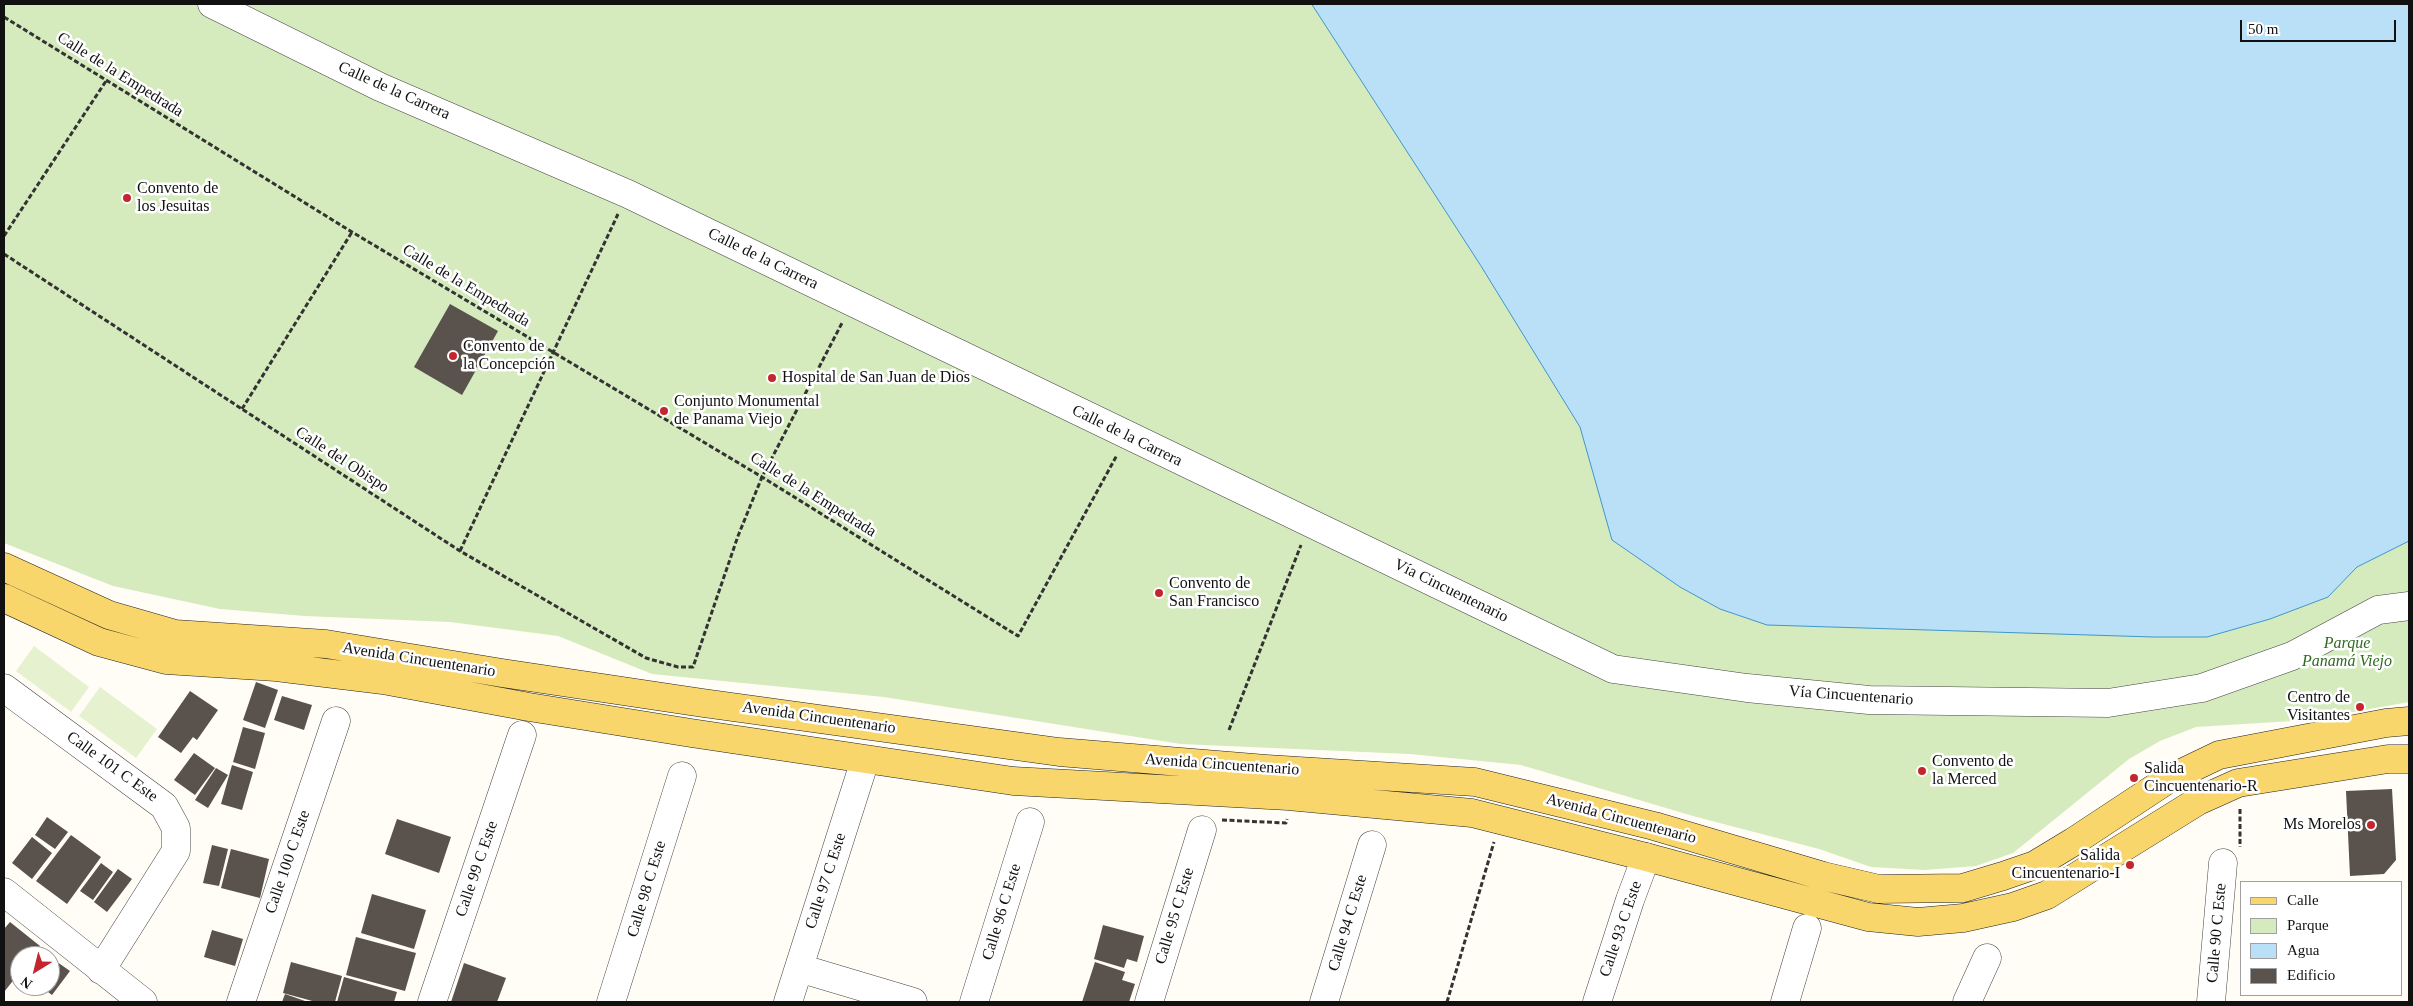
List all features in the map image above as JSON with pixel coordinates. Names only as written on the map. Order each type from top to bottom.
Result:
[{"type":"main road","name":"Avenida Cincuentenario","points":[[4,568],[110,615],[175,634],[326,644],[626,692],[1059,752],[1266,769],[1475,782],[1654,826],[1823,876],[1879,889],[1963,888],[2003,876],[2035,864],[2073,842],[2166,780],[2219,755],[2377,725],[2409,721]]},
{"type":"main road","name":"Avenida Cincuentenario","points":[[4,598],[99,642],[166,660],[276,667],[383,680],[528,707],[865,760],[1013,781],[1288,796],[1472,813],[1646,857],[1868,917],[1918,922],[1963,918],[2013,907],[2048,895],[2198,801],[2238,783],[2388,759],[2409,759]]},
{"type":"street","name":"Calle de la Carrera","points":[[212,4],[380,86],[628,194],[1127,437],[1309,523]]},
{"type":"street","name":"Vía Cincuentenario","points":[[1309,523],[1613,670],[1747,688],[1869,700],[2108,703],[2202,688],[2292,656],[2378,610],[2409,606]]},
{"type":"street","name":"Calle 101 C Este","points":[[4,688],[164,806],[176,828],[176,850],[101,970]]},
{"type":"street","name":"Calle 100 C Este","points":[[241,1002],[336,721]]},
{"type":"street","name":"Calle 99 C Este","points":[[432,1002],[522,735]]},
{"type":"street","name":"Calle 97 C Este","points":[[788,1002],[865,760]]},
{"type":"street","name":"Calle 98 C Este","points":[[611,1002],[682,776]]},
{"type":"street","name":"Calle 96 C Este","points":[[974,1002],[1030,822]]},
{"type":"street","name":"Calle 95 C Este","points":[[1149,1002],[1202,830]]},
{"type":"street","name":"Calle 94 C Este","points":[[1324,1002],[1372,845]]},
{"type":"street","name":"Calle 93 C Este","points":[[1597,1002],[1646,857]]},
{"type":"street","name":"Calle 90 C Este","points":[[2211,1002],[2223,863]]},
{"type":"street","points":[[4,892],[143,1002]]},
{"type":"street","points":[[1785,1002],[1807,928]]},
{"type":"street","points":[[1967,1002],[1987,958]]},
{"type":"street","points":[[799,968],[913,1002]]},
{"type":"path","name":"Calle de la Empedrada","points":[[4,17],[352,232],[762,478],[1018,636],[1127,437]]},
{"type":"path","points":[[4,236],[106,81]]},
{"type":"path","points":[[460,550],[628,194]]},
{"type":"path","points":[[242,410],[352,232]]},
{"type":"path","name":"Calle del Obispo","points":[[4,254],[460,550],[646,658],[678,667],[693,667],[738,536],[762,478]]},
{"type":"path","points":[[762,478],[852,303]]},
{"type":"path","points":[[1229,730],[1309,523]]},
{"type":"path","points":[[2223,863],[2242,846],[2238,783]]},
{"type":"path","points":[[1447,1002],[1486,868]]},
{"type":"green space","name":"Parque Panamá Viejo","points":[[4,4],[2409,4],[2409,702],[2308,720],[2196,727],[2160,741],[2129,759],[2013,853],[1976,866],[1924,870],[1871,867],[1819,849],[1693,816],[1521,765],[1410,754],[1181,744],[884,697],[652,674],[558,636],[450,622],[305,616],[220,609],[113,586],[4,543]]},
{"type":"green space","points":[[34,646],[89,687],[71,712],[16,671]]},
{"type":"green space","points":[[100,687],[157,729],[136,758],[79,716]]},
{"type":"water","points":[[1312,4],[2409,4],[2409,541],[2357,567],[2328,597],[2270,619],[2207,637],[1767,625],[1720,609],[1680,587],[1612,540],[1580,427],[1481,266]]},
{"type":"building","name":"Convento de la Concepción","points":[[450,304],[498,331],[462,395],[414,367]]},
{"type":"building","points":[[256,682],[278,690],[265,728],[243,720]]},
{"type":"building","points":[[190,691],[218,710],[197,740],[193,737],[181,753],[158,737]]},
{"type":"building","points":[[282,696],[312,705],[304,730],[274,720]]},
{"type":"building","points":[[243,727],[265,733],[255,769],[233,762]]},
{"type":"building","points":[[194,753],[215,768],[195,795],[174,780]]},
{"type":"building","points":[[232,765],[253,772],[242,810],[221,804]]},
{"type":"building","points":[[216,768],[228,775],[208,808],[195,800]]},
{"type":"building","name":"Ms Morelos","points":[[2392,789],[2396,860],[2384,874],[2350,876],[2346,791]]},
{"type":"building","points":[[47,817],[68,832],[55,849],[35,835]]},
{"type":"building","points":[[397,819],[451,837],[439,873],[385,854]]},
{"type":"building","points":[[71,835],[101,857],[67,904],[36,881]]},
{"type":"building","points":[[32,837],[52,853],[32,879],[12,863]]},
{"type":"building","points":[[212,845],[228,849],[219,886],[203,883]]},
{"type":"building","points":[[231,849],[269,859],[260,898],[221,888]]},
{"type":"building","points":[[101,863],[113,872],[93,900],[80,891]]},
{"type":"building","points":[[118,869],[132,879],[107,912],[94,902]]},
{"type":"building","points":[[372,894],[426,910],[414,949],[361,933]]},
{"type":"building","points":[[10,922],[40,946],[10,946],[10,984],[4,992],[4,929]]},
{"type":"building","points":[[1103,925],[1144,936],[1137,962],[1127,959],[1124,968],[1094,959]]},
{"type":"building","points":[[212,930],[243,939],[235,966],[204,957]]},
{"type":"building","points":[[356,937],[416,953],[405,991],[346,975]]},
{"type":"building","points":[[291,962],[342,976],[335,1002],[316,1002],[283,993]]},
{"type":"building","points":[[1095,962],[1125,972],[1122,980],[1135,984],[1129,1002],[1082,1002]]},
{"type":"building","points":[[464,963],[506,978],[497,1002],[451,1002]]},
{"type":"building","points":[[60,964],[70,971],[60,984]]},
{"type":"building","points":[[344,977],[397,992],[394,1002],[337,1002]]},
{"type":"building","points":[[285,994],[308,1002],[282,1002]]},
{"type":"place","name":"Convento de los Jesuitas","points":[[127,198]]},
{"type":"place","name":"Convento de la Concepción","points":[[453,356]]},
{"type":"place","name":"Hospital de San Juan de Dios","points":[[772,378]]},
{"type":"place","name":"Conjunto Monumental de Panama Viejo","points":[[664,411]]},
{"type":"place","name":"Convento de San Francisco","points":[[1159,593]]},
{"type":"place","name":"Centro de Visitantes","points":[[2360,707]]},
{"type":"place","name":"Convento de la Merced","points":[[1922,771]]},
{"type":"place","name":"Salida Cincuentenario-R","points":[[2134,778]]},
{"type":"place","name":"Ms Morelos","points":[[2371,825]]},
{"type":"place","name":"Salida Cincuentenario-I","points":[[2130,865]]}]
